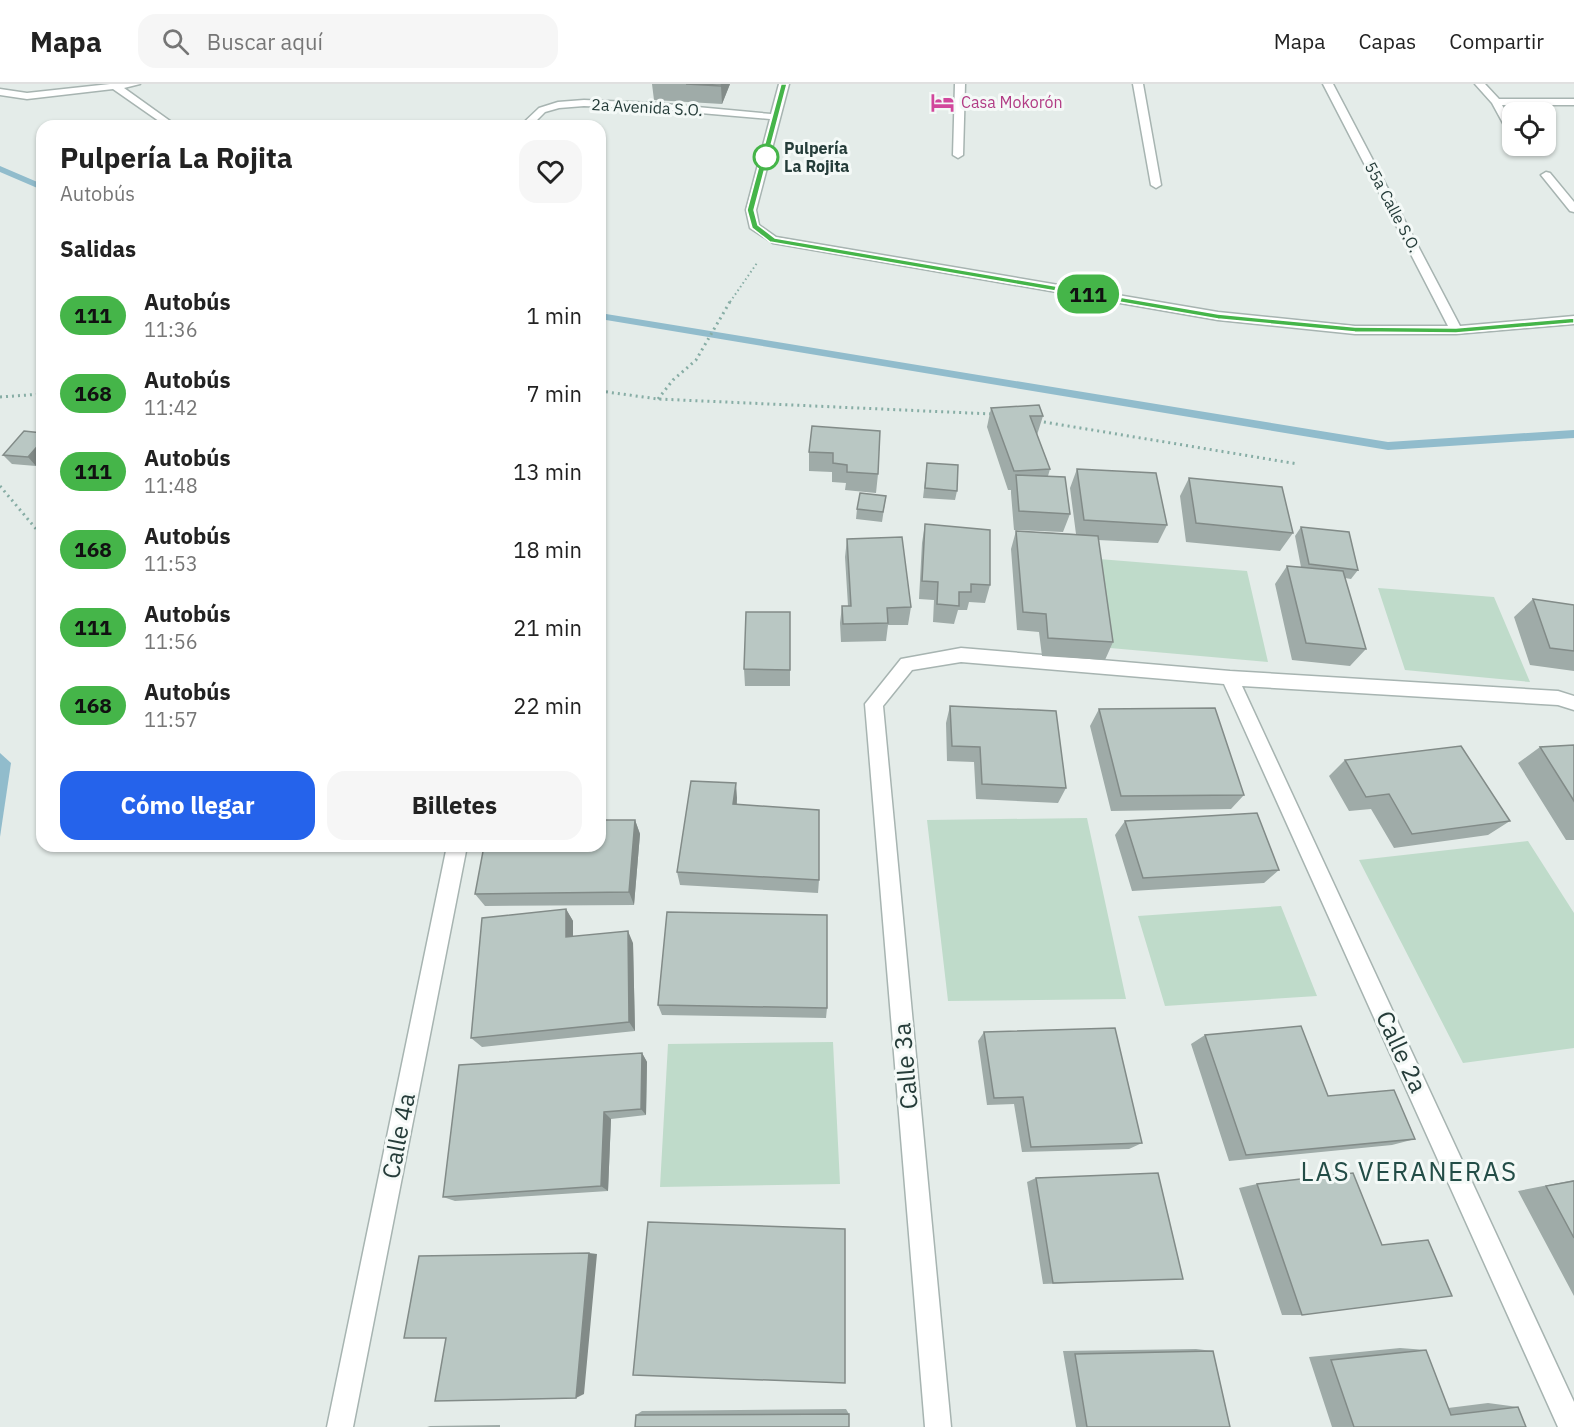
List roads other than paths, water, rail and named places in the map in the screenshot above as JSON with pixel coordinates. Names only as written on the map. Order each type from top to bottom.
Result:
[{"type":"street","points":[[0,92],[27,96],[135,84]]},
{"type":"street","points":[[784,84],[751,210],[754,226],[773,240],[1218,316],[1355,330],[1456,330],[1574,320]]},
{"type":"street","points":[[958,155],[960,84]]},
{"type":"street","points":[[1138,84],[1156,185]]},
{"type":"street","name":"55a Calle S.O.","points":[[1328,84],[1456,330]]},
{"type":"street","points":[[1480,84],[1496,102],[1502,115]]},
{"type":"street","points":[[115,86],[163,120]]},
{"type":"street","points":[[1496,102],[1574,102]]},
{"type":"street","name":"2a Avenida S.O.","points":[[531,120],[543,109],[575,104],[676,107],[776,117]]},
{"type":"street","points":[[1546,175],[1568,196],[1574,209]]},
{"type":"street","name":"Calle 3a","points":[[938,1427],[874,704],[907,664],[961,655],[1230,678]]},
{"type":"street","points":[[1230,678],[1558,698],[1574,703]]},
{"type":"street","name":"Calle 2a","points":[[1230,678],[1572,1427]]},
{"type":"street","name":"Calle 4a","points":[[340,1427],[456,852]]},
{"type":"water","points":[[0,753],[11,763],[0,837]]},
{"type":"waterway","points":[[0,169],[36,184]]},
{"type":"waterway","points":[[606,317],[1388,446],[1574,434]]},
{"type":"place","name":"Casa Mokorón","points":[[943,102]]},
{"type":"place","name":"Pulpería La Rojita","points":[[766,157]]},
{"type":"district","name":"LAS VERANERAS","points":[[1409,1172]]}]
